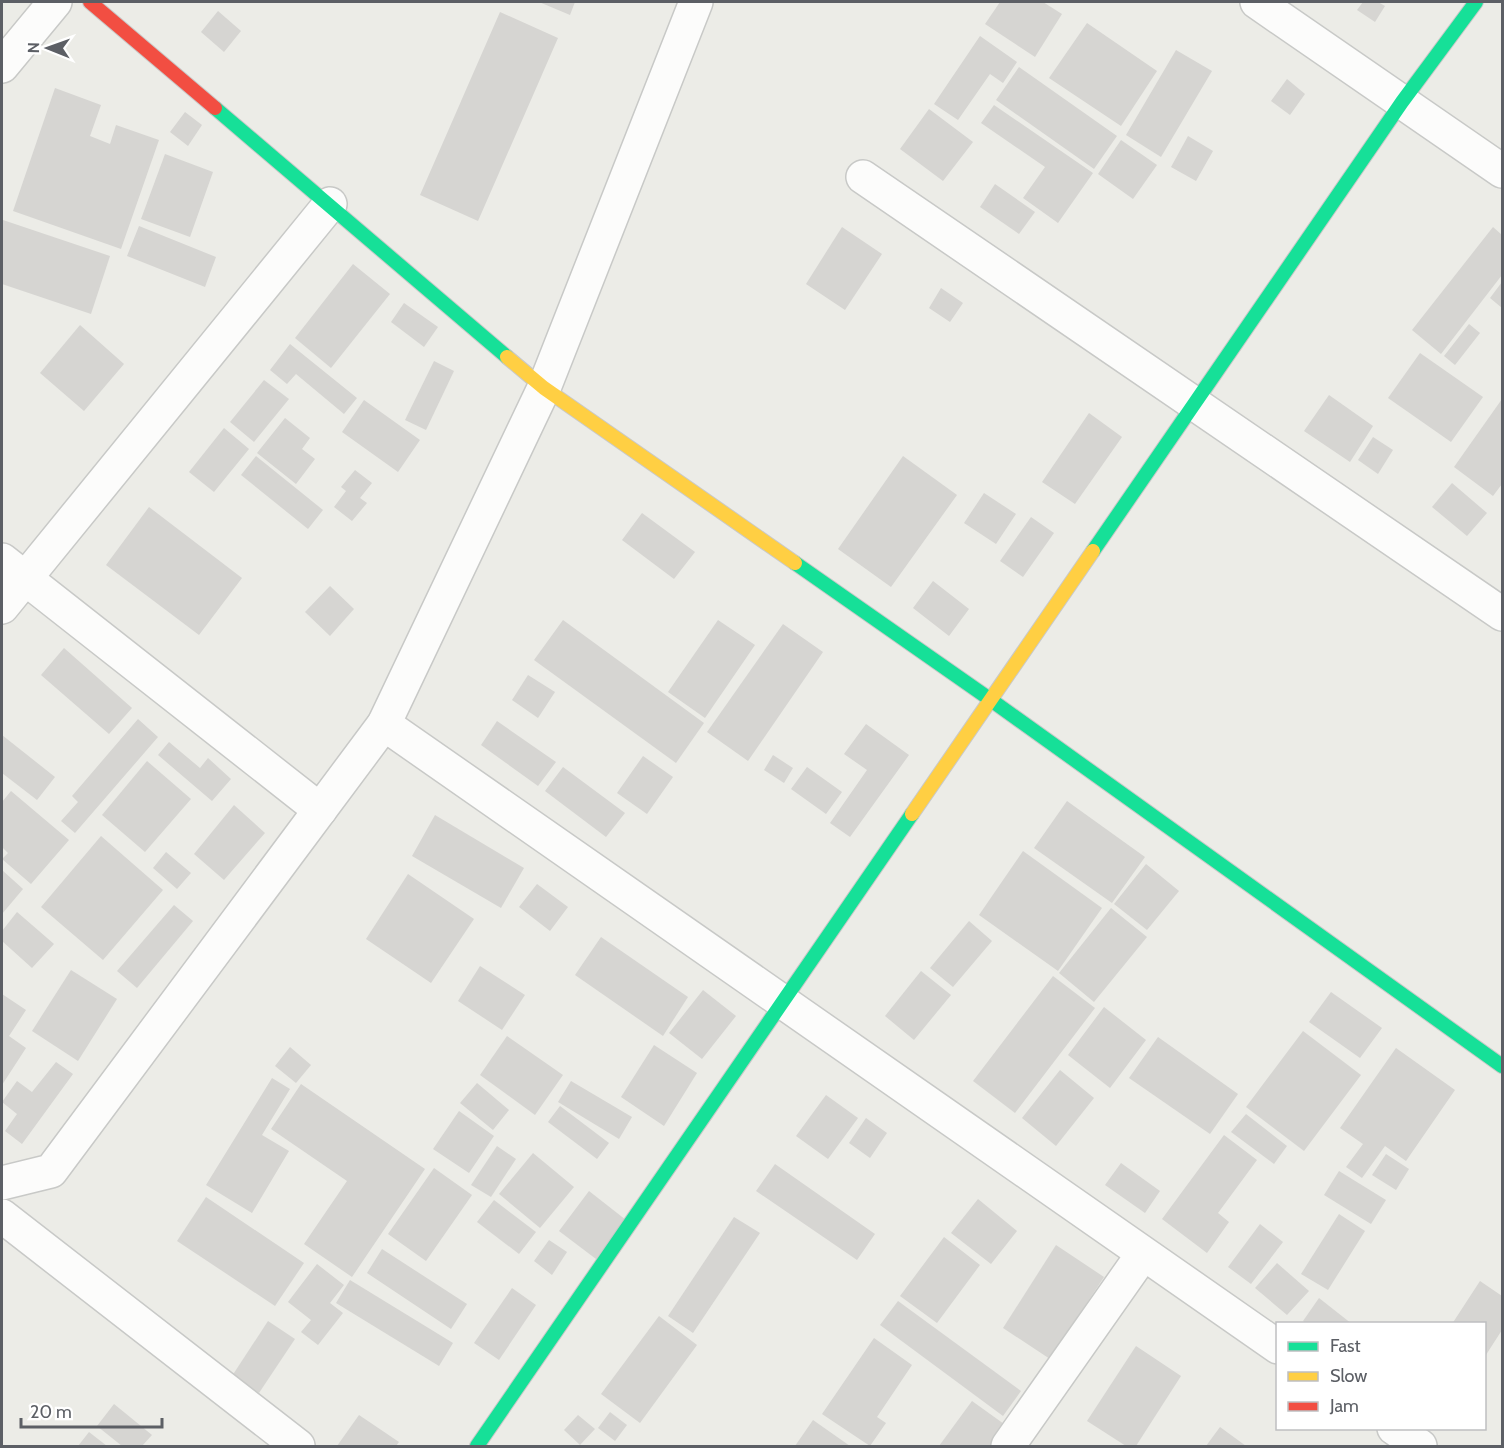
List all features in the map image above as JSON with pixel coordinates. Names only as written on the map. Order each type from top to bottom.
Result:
[{"type":"street","points":[[2,66],[55,2]]},
{"type":"street","points":[[90,2],[544,388],[991,700],[1503,1066]]},
{"type":"street","points":[[2,1183],[51,1171],[384,724],[544,388],[696,2]]},
{"type":"street","points":[[1257,2],[1503,171]]},
{"type":"street","points":[[477,1446],[1402,102],[1476,2]]},
{"type":"street","points":[[863,177],[1503,614]]},
{"type":"street","points":[[2,607],[13,569],[330,204]]},
{"type":"street","points":[[13,569],[320,810]]},
{"type":"street","points":[[384,724],[1276,1346]]},
{"type":"street","points":[[2,1216],[297,1446]]},
{"type":"street","points":[[1008,1446],[1143,1254]]},
{"type":"street","points":[[1397,1430],[1420,1446]]},
{"type":"building","points":[[539,2],[575,2],[570,15]]},
{"type":"building","points":[[1000,2],[1043,2],[1062,14],[1035,57],[985,24]]},
{"type":"building","points":[[1363,2],[1378,2],[1385,6],[1375,22],[1357,10]]},
{"type":"building","points":[[218,11],[241,31],[224,52],[201,32]]},
{"type":"building","points":[[500,12],[558,38],[478,221],[420,195]]},
{"type":"building","points":[[1087,23],[1157,71],[1121,126],[1049,78]]},
{"type":"building","points":[[980,36],[1017,62],[1003,83],[990,74],[958,120],[934,104]]},
{"type":"building","points":[[1176,50],[1212,71],[1161,157],[1126,135]]},
{"type":"building","points":[[1019,67],[1117,136],[1094,169],[996,100]]},
{"type":"building","points":[[1287,79],[1305,94],[1290,115],[1271,101]]},
{"type":"building","points":[[55,88],[101,105],[90,136],[110,144],[116,125],[159,140],[121,249],[13,211]]},
{"type":"building","points":[[994,105],[1093,173],[1058,223],[1023,198],[1045,167],[981,123]]},
{"type":"building","points":[[929,109],[973,142],[943,181],[900,149]]},
{"type":"building","points":[[185,112],[202,125],[188,146],[170,132]]},
{"type":"building","points":[[1188,136],[1213,151],[1196,181],[1171,167]]},
{"type":"building","points":[[1121,140],[1157,165],[1133,199],[1098,174]]},
{"type":"building","points":[[165,154],[213,172],[190,237],[141,219]]},
{"type":"building","points":[[995,184],[1035,212],[1019,234],[980,207]]},
{"type":"building","points":[[3,220],[110,256],[91,314],[2,284]]},
{"type":"building","points":[[139,226],[216,257],[205,287],[127,256]]},
{"type":"building","points":[[842,227],[882,254],[845,310],[806,284]]},
{"type":"building","points":[[1493,227],[1502,235],[1502,275],[1441,354],[1412,330]]},
{"type":"building","points":[[353,264],[390,294],[331,368],[295,338]]},
{"type":"building","points":[[1502,282],[1502,308],[1490,298]]},
{"type":"building","points":[[941,288],[963,303],[950,322],[929,308]]},
{"type":"building","points":[[404,303],[438,327],[424,347],[391,322]]},
{"type":"building","points":[[1469,324],[1480,333],[1455,365],[1444,356]]},
{"type":"building","points":[[80,325],[124,364],[84,411],[40,373]]},
{"type":"building","points":[[290,344],[357,398],[344,414],[296,374],[287,384],[270,370]]},
{"type":"building","points":[[1420,353],[1483,397],[1451,442],[1388,398]]},
{"type":"building","points":[[434,361],[454,371],[426,430],[405,420]]},
{"type":"building","points":[[264,380],[289,399],[254,442],[230,422]]},
{"type":"building","points":[[1329,395],[1373,426],[1350,462],[1304,431]]},
{"type":"building","points":[[1502,399],[1502,484],[1493,496],[1454,467]]},
{"type":"building","points":[[364,400],[420,440],[398,472],[342,432]]},
{"type":"building","points":[[1089,413],[1122,437],[1075,504],[1042,482]]},
{"type":"building","points":[[285,418],[310,438],[302,449],[315,459],[296,484],[257,453]]},
{"type":"building","points":[[224,428],[249,449],[214,492],[189,472]]},
{"type":"building","points":[[1373,437],[1393,450],[1378,474],[1358,460]]},
{"type":"building","points":[[256,456],[323,510],[308,529],[241,475]]},
{"type":"building","points":[[903,456],[957,495],[891,587],[838,549]]},
{"type":"building","points":[[355,470],[372,483],[360,498],[367,503],[352,521],[334,507],[346,491],[341,487]]},
{"type":"building","points":[[1452,483],[1487,513],[1467,536],[1432,507]]},
{"type":"building","points":[[984,493],[1016,514],[996,544],[964,523]]},
{"type":"building","points":[[149,507],[242,578],[199,635],[106,565]]},
{"type":"building","points":[[642,513],[695,552],[674,579],[622,540]]},
{"type":"building","points":[[1031,517],[1054,533],[1023,577],[1000,561]]},
{"type":"building","points":[[933,581],[969,609],[949,636],[913,608]]},
{"type":"building","points":[[330,586],[354,609],[330,636],[305,612]]},
{"type":"building","points":[[563,620],[704,723],[676,763],[534,660]]},
{"type":"building","points":[[718,620],[755,645],[705,718],[668,692]]},
{"type":"building","points":[[783,624],[823,652],[748,761],[707,732]]},
{"type":"building","points":[[64,648],[132,708],[109,734],[41,675]]},
{"type":"building","points":[[528,675],[555,692],[538,718],[512,700]]},
{"type":"building","points":[[138,719],[158,737],[75,833],[61,821],[78,802],[72,796]]},
{"type":"building","points":[[497,721],[556,762],[538,786],[481,745]]},
{"type":"building","points":[[866,724],[909,755],[850,837],[830,823],[867,770],[844,754]]},
{"type":"building","points":[[2,735],[55,777],[37,800],[2,773]]},
{"type":"building","points":[[169,742],[200,768],[208,758],[231,779],[212,801],[158,755]]},
{"type":"building","points":[[773,755],[793,768],[784,783],[764,770]]},
{"type":"building","points":[[643,756],[673,777],[647,814],[617,793]]},
{"type":"building","points":[[147,761],[191,799],[145,852],[102,815]]},
{"type":"building","points":[[563,767],[625,813],[606,837],[545,791]]},
{"type":"building","points":[[807,767],[842,792],[826,814],[791,789]]},
{"type":"building","points":[[11,791],[69,840],[31,884],[2,859],[8,853],[2,847],[2,802]]},
{"type":"building","points":[[1067,801],[1145,857],[1112,903],[1034,848]]},
{"type":"building","points":[[234,805],[265,833],[224,880],[194,854]]},
{"type":"building","points":[[435,815],[524,868],[501,908],[412,856]]},
{"type":"building","points":[[101,836],[163,890],[103,960],[41,907]]},
{"type":"building","points":[[1023,851],[1102,908],[1058,971],[979,915]]},
{"type":"building","points":[[166,852],[191,873],[177,889],[153,868]]},
{"type":"building","points":[[1146,864],[1179,891],[1147,930],[1114,904]]},
{"type":"building","points":[[2,870],[23,889],[2,914]]},
{"type":"building","points":[[408,874],[474,919],[431,983],[366,939]]},
{"type":"building","points":[[537,884],[568,907],[550,931],[519,907]]},
{"type":"building","points":[[174,905],[193,921],[137,988],[117,971]]},
{"type":"building","points":[[1111,908],[1147,937],[1094,1002],[1059,973]]},
{"type":"building","points":[[17,912],[54,944],[32,968],[2,941],[2,931]]},
{"type":"building","points":[[969,921],[992,941],[953,987],[930,968]]},
{"type":"building","points":[[601,937],[688,997],[663,1036],[575,975]]},
{"type":"building","points":[[480,966],[525,995],[502,1030],[458,1001]]},
{"type":"building","points":[[71,970],[117,999],[78,1061],[32,1031]]},
{"type":"building","points":[[921,971],[951,995],[914,1040],[885,1016]]},
{"type":"building","points":[[1053,976],[1095,1008],[1015,1113],[973,1081]]},
{"type":"building","points":[[703,990],[736,1016],[702,1059],[669,1033]]},
{"type":"building","points":[[1331,992],[1382,1028],[1360,1058],[1309,1022]]},
{"type":"building","points":[[2,994],[26,1010],[9,1036],[26,1048],[2,1085]]},
{"type":"building","points":[[1104,1007],[1146,1040],[1110,1088],[1068,1055]]},
{"type":"building","points":[[1303,1031],[1361,1075],[1304,1151],[1246,1107]]},
{"type":"building","points":[[507,1036],[563,1075],[535,1115],[480,1075]]},
{"type":"building","points":[[1158,1037],[1238,1094],[1210,1134],[1129,1078]]},
{"type":"building","points":[[654,1045],[697,1073],[664,1126],[621,1097]]},
{"type":"building","points":[[290,1047],[311,1065],[296,1083],[275,1066]]},
{"type":"building","points":[[1396,1048],[1455,1090],[1406,1161],[1385,1146],[1362,1178],[1346,1167],[1363,1144],[1340,1128]]},
{"type":"building","points":[[56,1062],[73,1074],[22,1144],[5,1131],[17,1114],[2,1102],[17,1081],[32,1092]]},
{"type":"building","points":[[1060,1070],[1094,1098],[1056,1146],[1022,1118]]},
{"type":"building","points":[[272,1078],[290,1089],[262,1135],[289,1151],[252,1213],[206,1185]]},
{"type":"building","points":[[571,1081],[632,1117],[619,1139],[558,1102]]},
{"type":"building","points":[[477,1083],[509,1110],[493,1130],[460,1103]]},
{"type":"building","points":[[301,1084],[425,1169],[352,1277],[304,1244],[347,1181],[271,1129]]},
{"type":"building","points":[[826,1095],[858,1118],[828,1159],[796,1136]]},
{"type":"building","points":[[560,1106],[609,1143],[597,1159],[548,1122]]},
{"type":"building","points":[[459,1111],[494,1136],[469,1173],[433,1149]]},
{"type":"building","points":[[1246,1114],[1287,1146],[1274,1164],[1231,1132]]},
{"type":"building","points":[[866,1118],[887,1133],[870,1158],[849,1143]]},
{"type":"building","points":[[1224,1135],[1257,1160],[1218,1213],[1229,1222],[1207,1253],[1162,1219]]},
{"type":"building","points":[[497,1146],[516,1159],[491,1197],[471,1185]]},
{"type":"building","points":[[533,1153],[574,1187],[540,1228],[499,1194]]},
{"type":"building","points":[[1386,1154],[1409,1169],[1396,1190],[1372,1175]]},
{"type":"building","points":[[1121,1163],[1160,1191],[1145,1213],[1105,1185]]},
{"type":"building","points":[[775,1164],[875,1234],[857,1260],[756,1191]]},
{"type":"building","points":[[434,1168],[472,1195],[426,1261],[388,1234]]},
{"type":"building","points":[[1339,1171],[1386,1200],[1371,1224],[1324,1195]]},
{"type":"building","points":[[589,1191],[626,1220],[596,1259],[559,1231]]},
{"type":"building","points":[[206,1197],[304,1263],[275,1306],[177,1241]]},
{"type":"building","points":[[978,1199],[1017,1231],[991,1264],[951,1233]]},
{"type":"building","points":[[494,1200],[536,1232],[519,1254],[477,1222]]},
{"type":"building","points":[[1339,1214],[1365,1231],[1328,1290],[1301,1274]]},
{"type":"building","points":[[734,1217],[760,1233],[693,1333],[668,1316]]},
{"type":"building","points":[[1260,1224],[1283,1242],[1251,1284],[1228,1267]]},
{"type":"building","points":[[944,1237],[980,1265],[937,1323],[900,1296]]},
{"type":"building","points":[[549,1240],[567,1252],[552,1275],[534,1261]]},
{"type":"building","points":[[1056,1245],[1104,1277],[1050,1359],[1003,1328]]},
{"type":"building","points":[[382,1249],[467,1304],[451,1329],[367,1273]]},
{"type":"building","points":[[1277,1263],[1309,1291],[1287,1315],[1255,1288]]},
{"type":"building","points":[[317,1264],[344,1285],[330,1303],[343,1313],[318,1345],[301,1332],[311,1320],[288,1302]]},
{"type":"building","points":[[350,1280],[453,1343],[439,1366],[336,1303]]},
{"type":"building","points":[[1480,1281],[1502,1296],[1502,1330],[1486,1355],[1486,1322],[1453,1322]]},
{"type":"building","points":[[512,1288],[536,1305],[499,1360],[474,1343]]},
{"type":"building","points":[[1319,1298],[1349,1322],[1304,1322]]},
{"type":"building","points":[[898,1301],[1021,1391],[1003,1416],[880,1325]]},
{"type":"building","points":[[659,1316],[697,1345],[640,1423],[601,1394]]},
{"type":"building","points":[[268,1321],[295,1339],[259,1393],[232,1376]]},
{"type":"building","points":[[874,1338],[912,1365],[877,1417],[886,1423],[870,1446],[822,1414]]},
{"type":"building","points":[[1136,1346],[1181,1376],[1136,1446],[1126,1446],[1087,1421]]},
{"type":"building","points":[[972,1401],[1011,1429],[998,1446],[939,1446]]},
{"type":"building","points":[[114,1404],[152,1435],[142,1446],[122,1446],[97,1426]]},
{"type":"building","points":[[610,1412],[627,1425],[615,1441],[598,1428]]},
{"type":"building","points":[[359,1415],[399,1442],[396,1446],[337,1446]]},
{"type":"building","points":[[578,1415],[595,1429],[580,1445],[564,1430]]},
{"type":"building","points":[[813,1420],[850,1446],[795,1446]]},
{"type":"building","points":[[1220,1427],[1246,1446],[1206,1446]]},
{"type":"building","points":[[89,1432],[107,1446],[78,1446]]},
{"type":"traffic: fast","points":[[1093,551],[1402,102],[1476,2]]},
{"type":"traffic: fast","points":[[215,108],[507,357]]},
{"type":"traffic: fast","points":[[795,563],[991,700],[1502,1066]]},
{"type":"traffic: fast","points":[[477,1446],[912,814]]},
{"type":"traffic: slow","points":[[507,357],[544,388],[795,563]]},
{"type":"traffic: slow","points":[[912,814],[1093,551]]},
{"type":"traffic: jam","points":[[90,2],[215,108]]}]
